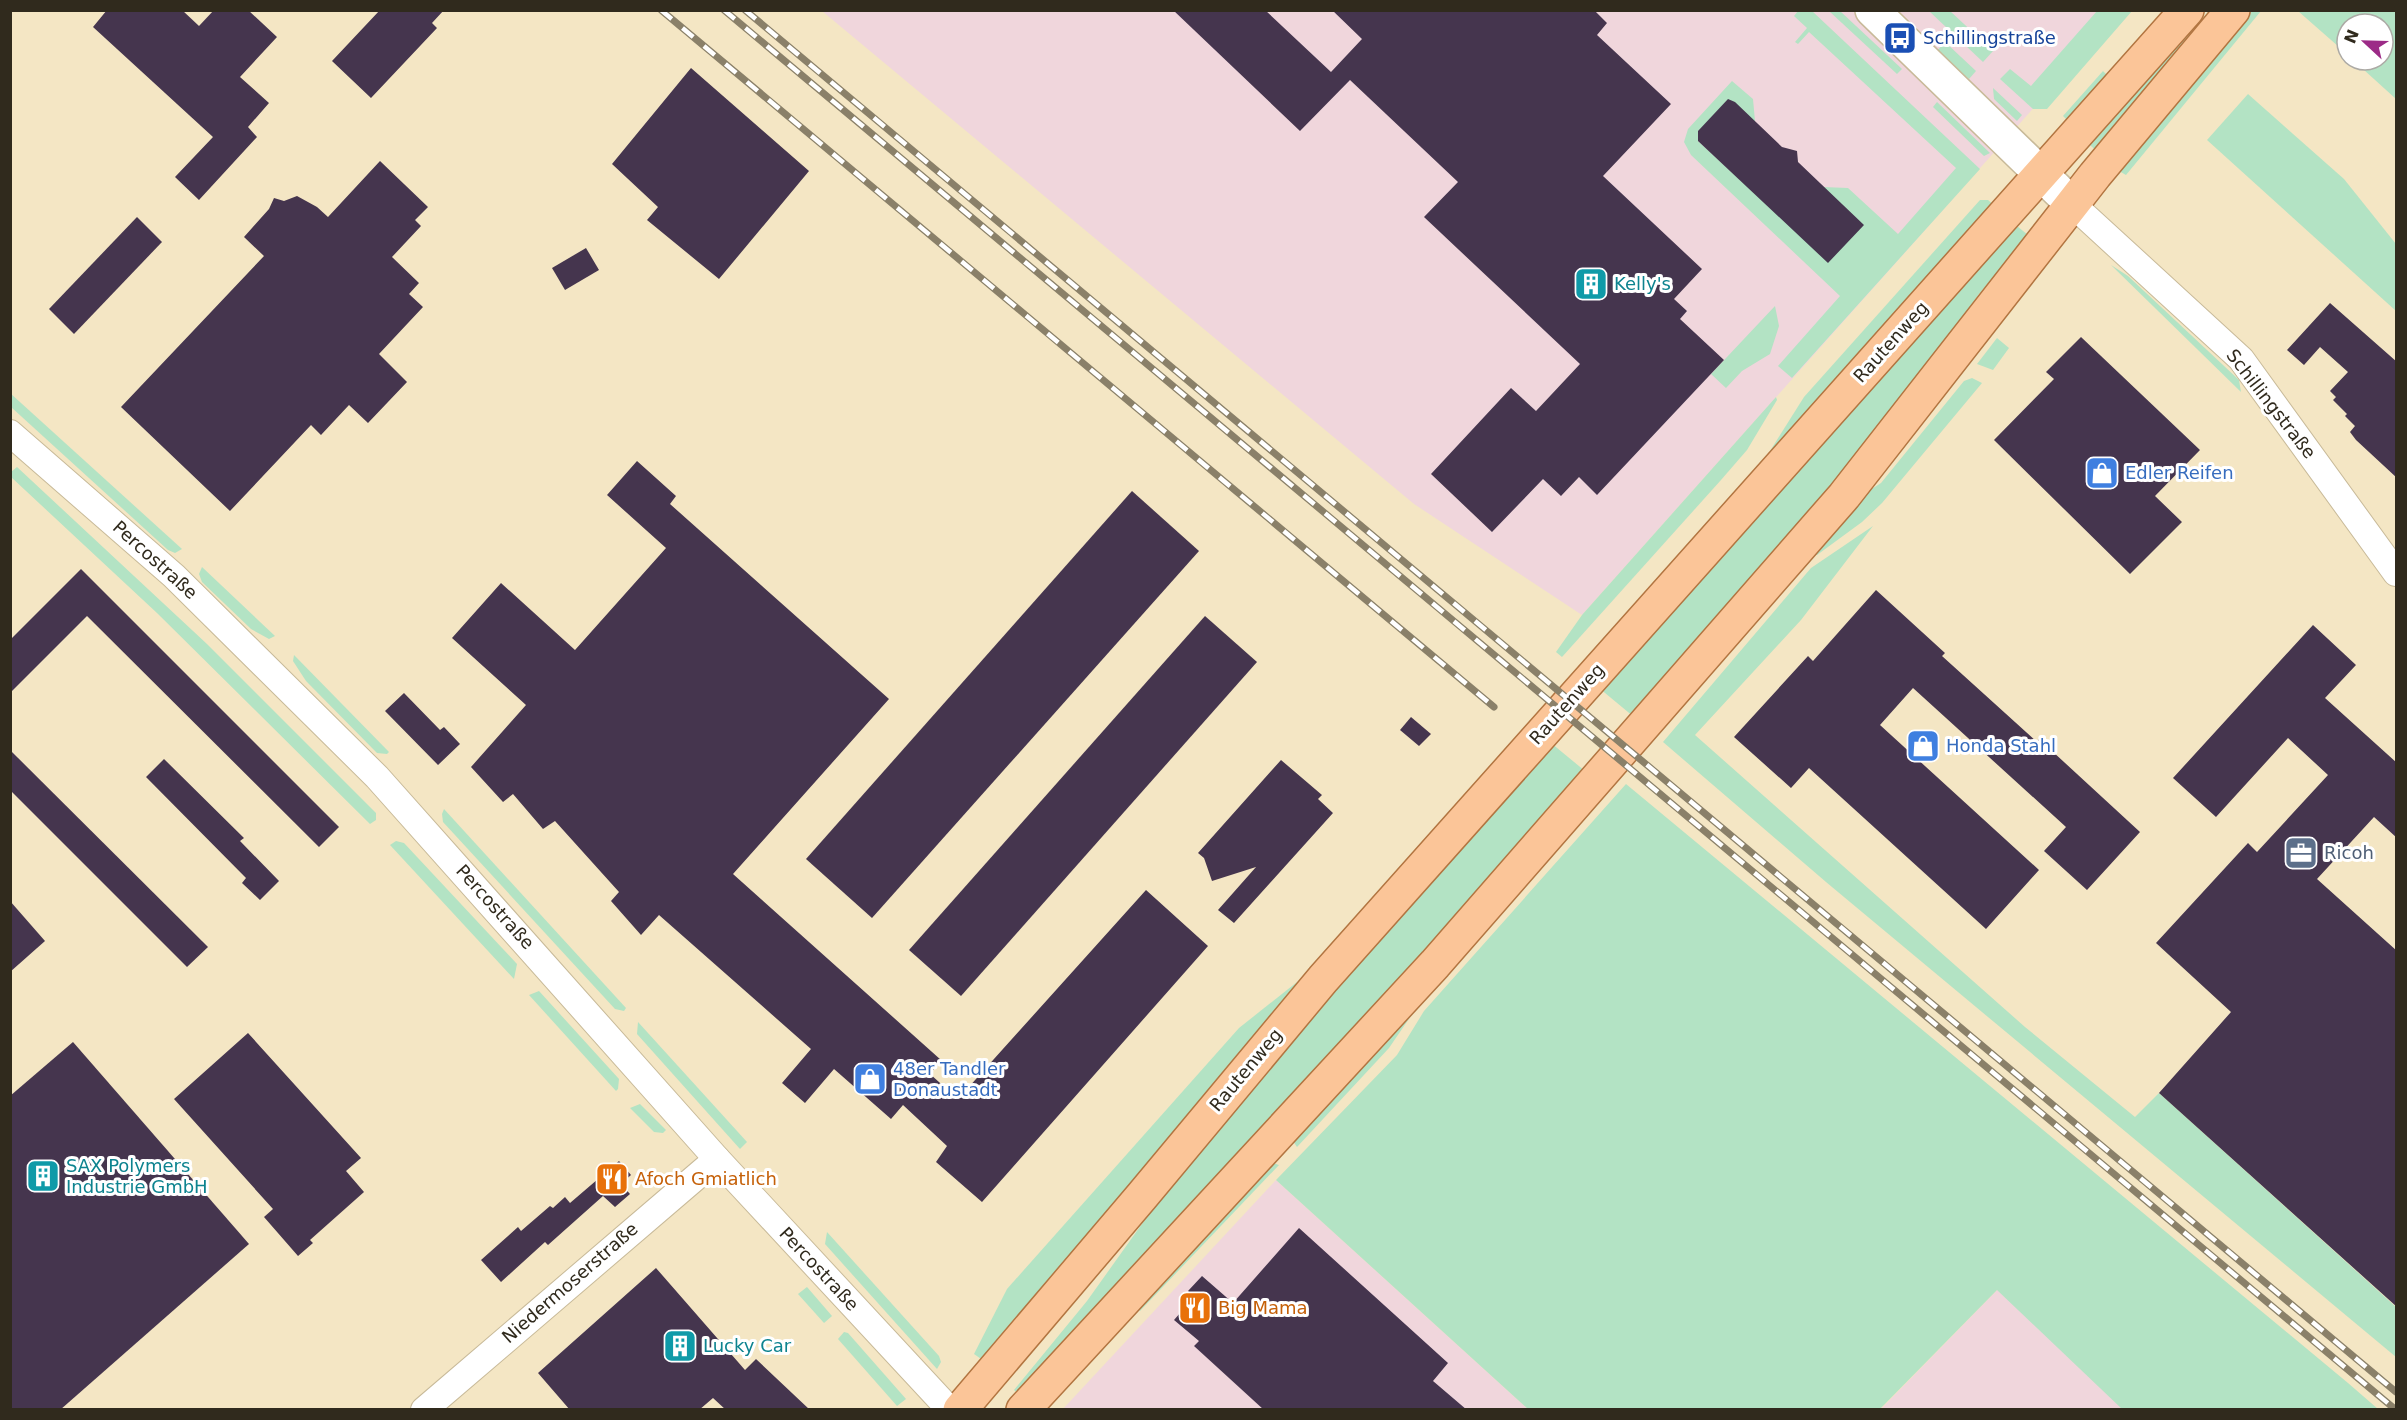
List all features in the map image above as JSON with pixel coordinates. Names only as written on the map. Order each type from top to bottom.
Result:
[{"type":"main road","name":"Rautenweg","points":[[960,1410],[1323,979],[2187,10]]},
{"type":"main road","points":[[1023,1410],[1435,964],[1845,496],[2072,204],[2233,10]]},
{"type":"street","points":[[1872,10],[2072,204]]},
{"type":"street","name":"Schillingstraße","points":[[2072,204],[2241,359],[2397,573]]},
{"type":"street","name":"Percostraße","points":[[10,433],[174,576],[377,777],[717,1159],[950,1410]]},
{"type":"street","name":"Niedermoserstraße","points":[[424,1410],[717,1159]]},
{"type":"shaded area","points":[[822,11],[2120,11],[1582,615],[1414,504]]},
{"type":"shaded area","points":[[1276,1180],[1528,1409],[1062,1410]]},
{"type":"shaded area","points":[[2088,1197],[2339,1410],[1880,1410]]},
{"type":"green space","points":[[1798,11],[1812,11],[1980,169],[1792,378],[1778,366],[1840,296],[1691,155],[1684,142],[1688,129],[1732,81],[1753,99],[1755,121],[1698,131],[1698,141],[1827,260],[1862,225],[1823,187],[1848,188],[1898,234],[1956,168],[1809,32],[1798,44],[1795,42],[1807,28],[1794,16]]},
{"type":"green space","points":[[1829,11],[1840,11],[1902,69],[1897,74]]},
{"type":"green space","points":[[1929,11],[1950,11],[1993,51],[1983,62]]},
{"type":"green space","points":[[2097,11],[2132,11],[2047,109],[2033,109],[2000,79],[2010,69],[2031,86]]},
{"type":"green space","points":[[2209,11],[2219,11],[2102,156],[2090,145]]},
{"type":"green space","points":[[2251,11],[2261,11],[2126,175],[2119,171]]},
{"type":"green space","points":[[2298,11],[2396,11],[2396,99],[2366,72],[2395,72],[2395,12],[2335,12],[2335,43]]},
{"type":"green space","points":[[1945,42],[1976,71],[1969,79],[1936,52]]},
{"type":"green space","points":[[2103,71],[2109,77],[2069,122],[2063,116]]},
{"type":"green space","points":[[1993,88],[2022,115],[2017,121],[1994,99]]},
{"type":"green space","points":[[2248,94],[2344,179],[2396,244],[2396,311],[2207,140]]},
{"type":"green space","points":[[1937,102],[1990,153],[1984,156],[1933,107]]},
{"type":"green space","points":[[1980,200],[1988,200],[1996,207],[1770,455],[1770,451],[1804,397]]},
{"type":"green space","points":[[2012,222],[2028,235],[1979,294],[1898,406],[1634,717],[1599,688]]},
{"type":"green space","points":[[2111,265],[2128,276],[2239,380],[2241,392]]},
{"type":"green space","points":[[1775,306],[1779,326],[1770,354],[1742,371],[1726,388],[1711,374]]},
{"type":"green space","points":[[1997,338],[2009,348],[1993,370],[1977,364]]},
{"type":"green space","points":[[1972,378],[1982,383],[1882,503],[1862,522],[1817,555],[1812,554],[1864,494],[1881,483],[1964,381]]},
{"type":"green space","points":[[10,393],[182,549],[175,553],[168,550],[11,407]]},
{"type":"green space","points":[[1776,397],[1777,400],[1747,450],[1562,657],[1556,652],[1582,615]]},
{"type":"green space","points":[[17,467],[207,644],[376,813],[376,820],[370,824],[157,613],[11,477],[11,472]]},
{"type":"green space","points":[[1873,526],[1801,620],[1695,735],[2025,1027],[2135,1117],[2159,1093],[2396,1307],[2396,1357],[1826,882],[1663,742],[1811,568]]},
{"type":"green space","points":[[202,567],[275,636],[269,639],[251,629],[202,582],[199,574]]},
{"type":"green space","points":[[294,655],[389,752],[387,754],[377,753],[306,681],[293,661]]},
{"type":"green space","points":[[1551,743],[1585,771],[1416,964],[1021,1396],[1014,1390],[1087,1301],[1194,1151]]},
{"type":"green space","points":[[1626,784],[2378,1409],[2122,1409],[1997,1290],[1880,1409],[1528,1409],[1276,1180],[1397,1055],[1424,1011]]},
{"type":"green space","points":[[444,809],[626,1008],[624,1011],[615,1009],[443,822]]},
{"type":"green space","points":[[396,841],[404,843],[517,964],[514,979],[390,845]]},
{"type":"green space","points":[[1297,982],[1300,984],[984,1361],[974,1354],[1007,1289],[1239,1028]]},
{"type":"green space","points":[[539,991],[619,1079],[616,1091],[529,995]]},
{"type":"green space","points":[[1415,1010],[1389,1048],[1297,1147],[1291,1138]]},
{"type":"green space","points":[[638,1022],[747,1142],[740,1149],[637,1034]]},
{"type":"green space","points":[[640,1104],[666,1130],[663,1133],[654,1132],[630,1108]]},
{"type":"green space","points":[[1270,1162],[1279,1165],[1140,1311],[1137,1308]]},
{"type":"green space","points":[[827,1232],[939,1356],[941,1362],[937,1369],[825,1244]]},
{"type":"green space","points":[[807,1287],[832,1316],[824,1323],[798,1294]]},
{"type":"green space","points":[[844,1332],[848,1333],[906,1399],[897,1406],[838,1339]]},
{"type":"building","points":[[107,10],[182,10],[199,26],[214,10],[248,10],[277,37],[240,77],[269,103],[248,127],[257,137],[199,200],[175,177],[213,137],[93,27]]},
{"type":"building","points":[[380,10],[444,10],[432,23],[437,28],[371,98],[332,61]]},
{"type":"building","name":"Kelly's","points":[[1173,10],[1265,10],[1331,72],[1362,39],[1332,10],[1594,10],[1607,23],[1597,35],[1671,104],[1603,176],[1702,269],[1674,299],[1687,311],[1680,319],[1724,360],[1597,495],[1579,477],[1561,496],[1543,479],[1492,532],[1431,474],[1511,388],[1536,411],[1580,364],[1424,217],[1458,182],[1350,80],[1300,131]]},
{"type":"building","points":[[691,68],[809,171],[719,279],[647,220],[658,207],[612,164]]},
{"type":"building","points":[[1728,99],[1735,102],[1782,147],[1797,151],[1798,162],[1864,225],[1828,263],[1698,141],[1698,131]]},
{"type":"building","points":[[380,161],[428,207],[415,220],[421,226],[392,257],[419,283],[409,294],[423,307],[379,354],[407,382],[368,423],[349,405],[321,435],[311,425],[230,511],[121,407],[264,256],[244,237],[269,209],[274,198],[284,201],[297,196],[317,207],[328,217]]},
{"type":"building","points":[[137,217],[162,242],[74,334],[49,309]]},
{"type":"building","points":[[586,248],[599,270],[565,290],[552,268]]},
{"type":"building","points":[[2330,303],[2397,362],[2397,478],[2356,440],[2350,432],[2355,426],[2333,400],[2336,397],[2330,391],[2348,372],[2320,347],[2304,365],[2287,350]]},
{"type":"building","name":"Edler Reifen","points":[[2081,337],[2200,450],[2155,496],[2182,522],[2130,574],[1994,440],[2054,379],[2046,372]]},
{"type":"building","points":[[637,461],[676,496],[670,504],[889,699],[733,874],[941,1060],[930,1074],[958,1099],[1146,890],[1208,946],[982,1202],[936,1162],[947,1146],[903,1105],[891,1119],[834,1069],[805,1103],[782,1083],[811,1049],[659,915],[641,935],[611,901],[619,892],[555,821],[543,829],[513,794],[503,802],[471,767],[526,705],[452,638],[501,583],[575,650],[666,548],[607,495]]},
{"type":"building","points":[[1132,491],[1199,551],[872,918],[806,859]]},
{"type":"building","points":[[81,569],[339,827],[319,847],[87,616],[10,693],[10,640]]},
{"type":"building","points":[[1876,590],[1945,653],[1942,656],[2037,742],[2039,739],[2140,832],[2087,890],[2044,851],[2066,827],[1913,688],[1880,725],[2039,870],[1986,929],[1809,768],[1791,788],[1734,737],[1808,656],[1813,661]]},
{"type":"building","points":[[1205,616],[1257,662],[961,996],[909,950]]},
{"type":"building","points":[[2313,625],[2356,665],[2325,698],[2397,763],[2397,838],[2374,817],[2317,879],[2397,951],[2397,1307],[2159,1093],[2231,1012],[2156,943],[2248,843],[2257,852],[2328,775],[2288,738],[2216,817],[2173,778]]},
{"type":"building","points":[[404,693],[440,730],[444,727],[460,744],[438,765],[385,711]]},
{"type":"building","points":[[1411,717],[1431,734],[1419,746],[1400,730]]},
{"type":"building","points":[[10,750],[208,947],[187,967],[10,790]]},
{"type":"building","points":[[164,759],[244,838],[240,841],[279,881],[260,900],[242,883],[246,878],[146,777]]},
{"type":"building","points":[[1281,760],[1322,795],[1318,799],[1333,813],[1234,923],[1218,910],[1256,867],[1212,881],[1204,858],[1198,853]]},
{"type":"building","points":[[10,901],[45,941],[10,972]]},
{"type":"building","points":[[248,1033],[361,1158],[346,1171],[364,1192],[310,1240],[313,1243],[298,1256],[264,1217],[273,1209],[174,1099]]},
{"type":"building","points":[[73,1042],[249,1244],[60,1410],[10,1410],[10,1096]]},
{"type":"building","points":[[619,1161],[631,1175],[621,1184],[630,1194],[615,1207],[603,1196],[548,1245],[545,1242],[501,1282],[481,1260],[518,1227],[521,1231],[550,1206],[553,1208],[565,1197],[570,1203]]},
{"type":"building","points":[[1299,1228],[1448,1363],[1433,1381],[1467,1410],[1264,1410],[1194,1346],[1199,1341],[1174,1320],[1194,1297],[1188,1291],[1202,1276],[1233,1303]]},
{"type":"building","name":"Lucky Car","points":[[656,1268],[745,1370],[756,1359],[810,1410],[726,1410],[713,1398],[699,1410],[570,1410],[538,1373]]},
{"type":"railway","points":[[661,10],[1494,707]]},
{"type":"railway","points":[[724,10],[2396,1410]]},
{"type":"railway","points":[[745,10],[2396,1392]]},
{"type":"place","name":"Schillingstraße","points":[[1900,38]]},
{"type":"place","name":"Kelly's","points":[[1591,284]]},
{"type":"place","name":"Edler Reifen","points":[[2102,473]]},
{"type":"place","name":"Honda Stahl","points":[[1923,746]]},
{"type":"place","name":"Ricoh","points":[[2301,853]]},
{"type":"place","name":"48er Tandler Donaustadt","points":[[870,1079]]},
{"type":"place","name":"SAX Polymers Industrie GmbH","points":[[43,1176]]},
{"type":"place","name":"Afoch Gmiatlich","points":[[612,1179]]},
{"type":"place","name":"Big Mama","points":[[1195,1308]]},
{"type":"place","name":"Lucky Car","points":[[680,1346]]}]
